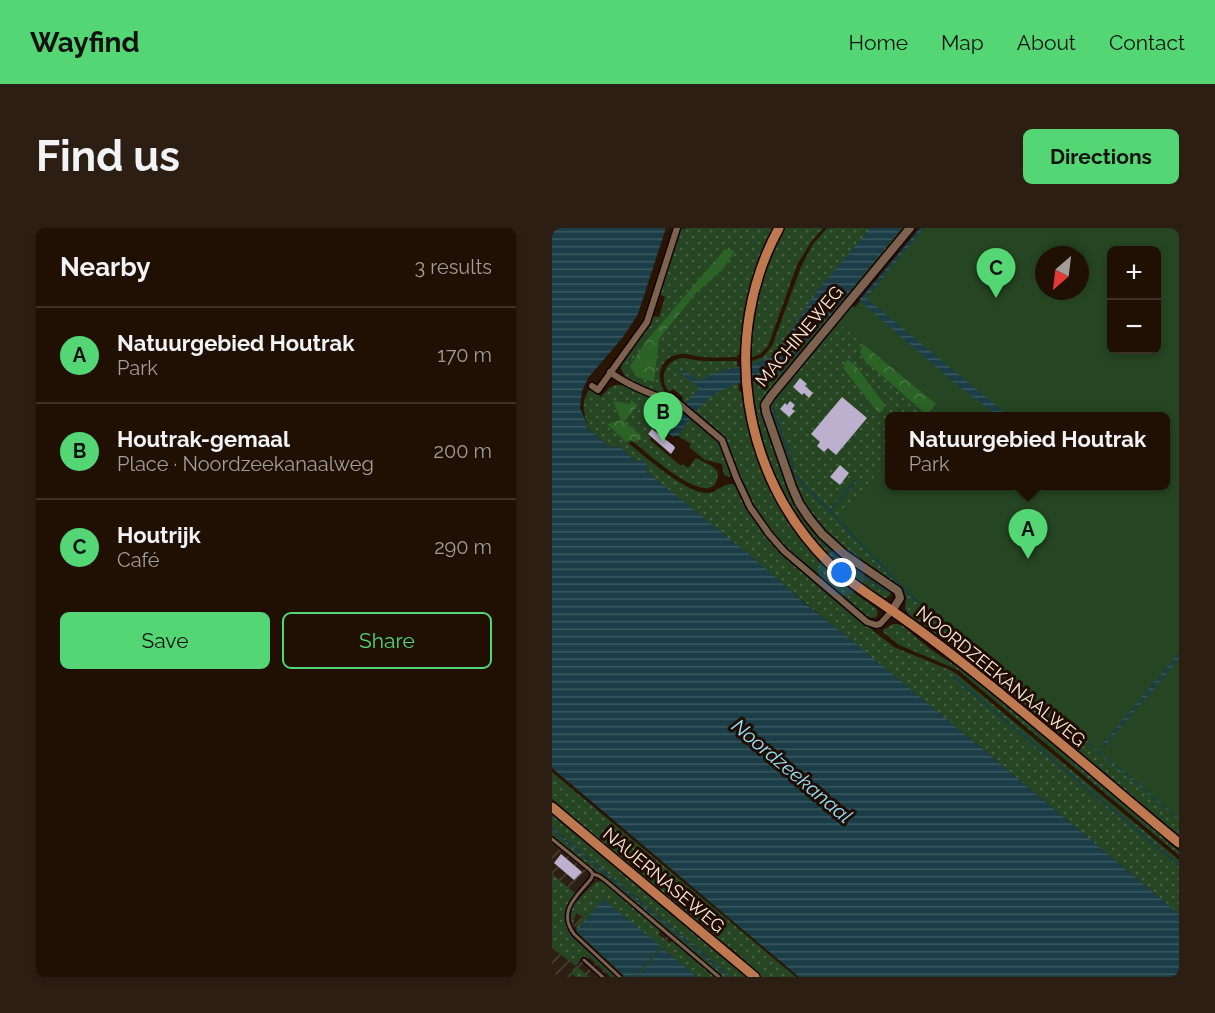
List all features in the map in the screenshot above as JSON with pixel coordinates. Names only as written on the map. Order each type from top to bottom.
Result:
[{"type":"main road","points":[[779,228],[767,252],[757,281],[748,320],[745,355],[746,391],[753,428],[764,464],[792,518],[818,551],[838,571],[892,611]]},
{"type":"main road","name":"NOORDZEEKANAALWEG","points":[[892,611],[1006,697],[1179,843]]},
{"type":"main road","name":"NAUERNASEWEG","points":[[552,807],[755,977]]},
{"type":"street","points":[[592,386],[597,390],[606,381],[610,372],[647,322],[677,228]]},
{"type":"street","name":"MACHINEWEG","points":[[892,611],[900,598],[898,591],[838,549],[802,509],[786,473],[765,405],[768,398],[910,228]]},
{"type":"street","name":"NOORDZEEKANAALWEG","points":[[610,372],[633,387],[665,398],[670,396],[722,440],[750,507],[769,534],[784,551],[867,622],[880,624],[892,611]]},
{"type":"lane","points":[[552,839],[593,874],[606,881],[719,977]]},
{"type":"lane","points":[[593,874],[569,906],[568,923],[574,933],[620,977]]},
{"type":"lane","points":[[584,960],[603,977]]},
{"type":"shaded area","points":[[552,827],[586,855],[732,977],[552,977]]},
{"type":"green space","points":[[679,228],[775,228],[749,295],[739,355],[737,357],[700,357],[683,354],[667,359],[660,376],[665,395],[635,384],[629,380],[621,368],[622,360],[644,332],[652,316],[659,317],[665,297],[659,294]]},
{"type":"green space","points":[[783,228],[823,228],[797,265],[768,346],[760,354],[752,357],[751,330],[760,282]]},
{"type":"green space","points":[[827,228],[907,228],[761,404],[799,511],[810,525],[889,589],[891,594],[885,598],[860,582],[827,552],[793,510],[769,461],[754,409],[751,382],[753,382],[752,361],[763,357],[772,346],[801,267],[813,244]]},
{"type":"green space","points":[[921,228],[1179,228],[1179,819],[916,600],[838,519],[885,464],[885,490],[1170,490],[1170,412],[929,412],[936,404],[840,325]]},
{"type":"green space","points":[[725,249],[735,251],[722,270],[697,292],[659,339],[654,382],[636,377],[630,366],[647,340]]},
{"type":"green space","points":[[852,305],[983,412],[885,412],[885,490],[903,490],[1179,572],[1179,837],[1018,699],[947,642],[909,615],[905,609],[906,597],[903,590],[853,557],[825,533],[800,499],[769,410],[769,404]]},
{"type":"green space","points":[[874,339],[962,412],[922,412],[864,360],[860,351],[863,345]]},
{"type":"green space","points":[[683,358],[702,361],[737,361],[739,391],[742,395],[758,459],[786,517],[825,567],[876,608],[878,613],[876,617],[871,618],[865,615],[822,580],[794,556],[770,529],[747,494],[724,438],[682,402],[683,397],[673,389],[669,392],[666,387],[665,370],[672,362]]},
{"type":"green space","points":[[849,360],[885,405],[882,412],[877,411],[843,368]]},
{"type":"green space","points":[[615,385],[621,385],[662,401],[670,400],[681,409],[673,417],[663,412],[670,420],[660,433],[652,429],[647,434],[650,440],[681,466],[683,464],[688,468],[696,458],[712,466],[718,472],[715,485],[706,488],[694,485],[665,467],[632,441],[628,443],[665,473],[697,491],[710,493],[728,484],[736,485],[750,512],[771,542],[797,567],[894,647],[958,675],[1179,860],[1179,914],[647,472],[648,465],[642,460],[636,462],[620,446],[610,447],[585,426],[587,424],[584,401],[590,388],[601,397]]},
{"type":"green space","points":[[631,400],[638,405],[624,422],[642,439],[626,442],[607,424],[621,420],[613,401],[630,404]]},
{"type":"green space","points":[[691,417],[720,443],[731,471],[730,477],[724,475],[722,464],[705,460],[689,447],[691,444],[678,436]]},
{"type":"green space","points":[[893,624],[903,626],[930,649],[1007,704],[1153,826],[1167,842],[1179,851],[1179,855],[958,670],[899,645],[883,632]]},
{"type":"green space","points":[[552,772],[796,977],[761,977],[738,954],[711,935],[574,820],[552,799]]},
{"type":"green space","points":[[552,813],[747,977],[732,977],[552,827]]},
{"type":"green space","points":[[552,830],[728,977],[722,977],[607,879],[565,848],[552,836]]},
{"type":"green space","points":[[552,874],[575,893],[578,890],[565,914],[570,931],[618,977],[611,977],[587,955],[581,958],[576,966],[552,948]]},
{"type":"green space","points":[[602,881],[661,930],[658,934],[670,943],[673,940],[716,977],[697,977],[662,948],[635,977],[660,946],[603,900],[578,932],[626,977],[623,977],[577,934],[576,927],[583,917],[577,913],[573,925],[570,925],[571,906],[596,882]]},
{"type":"green space","points":[[576,966],[590,977],[576,977],[571,973]]},
{"type":"water","name":"Noordzeekanaal","points":[[552,228],[666,228],[638,314],[623,337],[588,378],[582,391],[580,408],[587,424],[586,427],[610,447],[620,446],[636,462],[642,459],[648,465],[647,472],[751,556],[1179,914],[1179,977],[799,977],[552,768]]},
{"type":"water","points":[[871,228],[901,228],[775,379],[734,384],[705,402],[678,436],[673,437],[669,434],[670,432],[664,430],[670,418],[663,411],[673,417],[699,388],[681,373],[683,370],[700,381],[718,372],[757,362],[775,354],[820,287]]},
{"type":"water","points":[[920,228],[924,228],[866,298],[1004,412],[993,412],[957,385],[860,301]]},
{"type":"water","points":[[1179,653],[1179,659],[1102,747],[1102,745]]},
{"type":"water","points":[[981,654],[1179,818],[1179,820]]},
{"type":"water","points":[[552,827],[732,977],[728,977],[552,830]]},
{"type":"water","points":[[602,900],[661,946],[635,977],[626,977],[577,931]]},
{"type":"water","points":[[662,948],[697,977],[637,977]]},
{"type":"building","points":[[800,378],[813,393],[809,398],[793,387]]},
{"type":"building","points":[[842,397],[867,418],[836,455],[828,448],[824,452],[817,446],[820,442],[811,434]]},
{"type":"building","points":[[790,401],[795,405],[792,409],[795,411],[789,417],[780,409]]},
{"type":"building","points":[[652,429],[674,446],[671,454],[648,434]]},
{"type":"building","points":[[840,465],[849,473],[840,485],[830,477]]},
{"type":"building","points":[[561,854],[582,872],[574,880],[554,863]]},
{"type":"waterway","points":[[773,408],[793,466],[793,473],[900,585],[973,647]]},
{"type":"waterway","points":[[831,510],[855,481]]},
{"type":"waterway","points":[[822,542],[838,557],[884,591]]},
{"type":"waterway","points":[[953,677],[1179,865]]},
{"type":"place","name":"Houtrijk","points":[[996,298]]},
{"type":"place","name":"Houtrak-gemaal","points":[[663,442]]},
{"type":"place","name":"Natuurgebied Houtrak","points":[[1028,559]]}]
